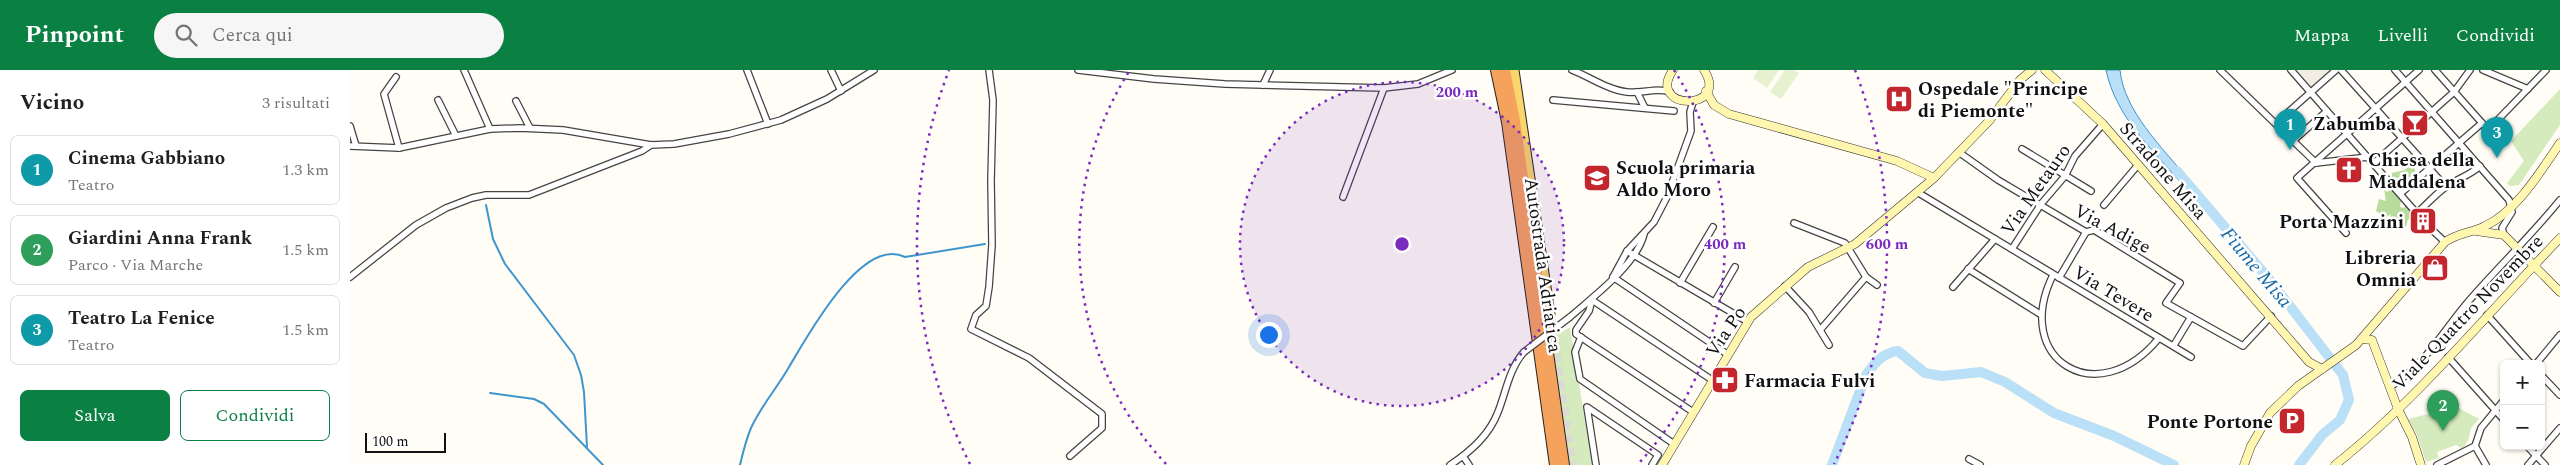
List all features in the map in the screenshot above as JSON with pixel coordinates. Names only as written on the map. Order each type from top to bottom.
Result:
[{"type":"highway","name":"Autostrada Adriatica","points":[[1496,70],[1506,122],[1555,465]]},
{"type":"highway","name":"Autostrada Adriatica","points":[[1506,70],[1564,465]]},
{"type":"main road","points":[[1514,70],[1550,314]]},
{"type":"street","points":[[464,70],[490,129]]},
{"type":"street","points":[[747,70],[768,124]]},
{"type":"street","points":[[830,70],[841,90]]},
{"type":"street","points":[[350,126],[353,146],[399,148],[490,129],[530,128],[606,136],[651,145],[674,144],[768,124],[812,106],[874,70]]},
{"type":"street","points":[[989,70],[993,100],[990,288],[986,306],[976,315],[971,329],[1029,358],[1102,414],[1102,428],[1070,456]]},
{"type":"street","points":[[1078,70],[1154,80],[1384,88],[1418,84],[1452,70]]},
{"type":"street","points":[[1263,85],[1270,70]]},
{"type":"street","points":[[1572,70],[1608,87],[1637,92],[1655,90],[1670,92]]},
{"type":"street","points":[[1673,70],[1668,82],[1670,92],[1676,99],[1684,102],[1693,102],[1701,98],[1706,91],[1708,81],[1704,70]]},
{"type":"street","name":"Via Po","points":[[2020,80],[2024,70]]},
{"type":"street","name":"Via Po","points":[[1662,465],[1692,412],[1748,322],[1785,286],[1814,263],[1848,248],[1862,239],[1934,178],[1989,121],[2020,80],[2032,70]]},
{"type":"street","points":[[2220,70],[2276,122],[2316,163]]},
{"type":"street","points":[[2291,70],[2419,215],[2446,187],[2456,180],[2466,178],[2480,166]]},
{"type":"street","points":[[2276,122],[2336,70]]},
{"type":"street","points":[[2341,70],[2446,187]]},
{"type":"street","points":[[2395,70],[2512,205],[2510,216],[2502,228],[2504,236]]},
{"type":"street","points":[[2346,233],[2297,178],[2348,135],[2419,70]]},
{"type":"street","points":[[2435,70],[2488,130],[2546,70]]},
{"type":"street","points":[[2374,164],[2454,92],[2470,70]]},
{"type":"street","points":[[2483,70],[2528,89]]},
{"type":"street","name":"Stradone Misa","points":[[2044,71],[2103,124],[2309,362],[2322,369]]},
{"type":"street","points":[[396,77],[384,94],[399,148]]},
{"type":"street","points":[[1655,90],[1668,82]]},
{"type":"street","points":[[1343,197],[1384,88]]},
{"type":"street","points":[[1706,91],[1711,102]]},
{"type":"street","points":[[1637,92],[1645,108]]},
{"type":"street","points":[[1701,98],[1711,102],[1721,110],[1744,120],[1897,161],[1934,178]]},
{"type":"street","points":[[438,100],[456,136]]},
{"type":"street","points":[[1553,100],[1674,111]]},
{"type":"street","points":[[516,101],[530,128]]},
{"type":"street","points":[[1684,102],[1690,112]]},
{"type":"street","points":[[1613,277],[1628,251],[1654,222],[1668,197],[1691,131],[1690,112],[1693,102]]},
{"type":"street","points":[[2294,140],[2327,111]]},
{"type":"street","points":[[2401,193],[2482,123]]},
{"type":"street","name":"Via Metauro","points":[[2012,249],[2041,204],[2065,176],[2075,156],[2103,124]]},
{"type":"street","points":[[2244,465],[2250,446],[2270,412],[2310,377],[2351,349],[2362,339],[2443,240],[2485,226],[2512,205],[2525,192],[2560,143]]},
{"type":"street","points":[[350,277],[416,225],[446,208],[486,195],[529,194],[642,151],[651,145]]},
{"type":"street","points":[[2022,149],[2091,191]]},
{"type":"street","name":"Via Adige","points":[[1960,152],[1998,180],[2086,232],[2094,230],[2180,283],[2166,303],[2191,317]]},
{"type":"street","points":[[2316,163],[2368,158]]},
{"type":"street","points":[[2104,205],[2138,165]]},
{"type":"street","name":"Via Tevere","points":[[1917,192],[2056,277],[2174,345],[2191,357]]},
{"type":"street","points":[[2390,387],[2407,376],[2424,361],[2466,305],[2560,200]]},
{"type":"street","points":[[1794,223],[1844,244],[1866,277],[1877,285]]},
{"type":"street","points":[[2428,226],[2443,240]]},
{"type":"street","points":[[1680,283],[1713,227]]},
{"type":"street","points":[[2471,231],[2504,236],[2535,264],[2560,292]]},
{"type":"street","points":[[2056,277],[2086,232]]},
{"type":"street","points":[[1450,465],[1478,444],[1491,428],[1513,369],[1524,352],[1592,300],[1634,255],[1642,242],[1644,234]]},
{"type":"street","name":"Viale Quattro Novembre","points":[[2335,465],[2360,446],[2398,408],[2560,238]]},
{"type":"street","points":[[1953,287],[1995,239]]},
{"type":"street","points":[[1628,251],[1748,322]]},
{"type":"street","points":[[1714,303],[1735,267]]},
{"type":"street","points":[[1968,269],[2040,314]]},
{"type":"street","points":[[1613,277],[1728,354]]},
{"type":"street","points":[[1820,329],[1866,277]]},
{"type":"street","name":"Via Tevere","points":[[2056,277],[2045,294],[2040,314],[2044,333],[2052,351],[2063,363],[2082,373],[2099,375],[2122,369],[2142,356],[2159,338]]},
{"type":"street","points":[[1785,286],[1820,329],[1829,345]]},
{"type":"street","points":[[1592,300],[1589,311],[1576,330],[1576,334],[1692,412]]},
{"type":"street","points":[[1592,300],[1712,380]]},
{"type":"street","points":[[2487,315],[2527,360]]},
{"type":"street","points":[[2174,345],[2191,317],[2243,346],[2270,316]]},
{"type":"street","points":[[2539,360],[2560,335]]},
{"type":"street","points":[[1581,337],[1575,352],[1580,380],[1674,444]]},
{"type":"street","points":[[2362,339],[2372,340],[2398,408],[2412,437],[2421,465]]},
{"type":"street","points":[[2448,357],[2500,416]]},
{"type":"street","points":[[2309,362],[2310,377]]},
{"type":"street","points":[[2545,378],[2560,394]]},
{"type":"street","points":[[2437,465],[2475,446],[2481,428],[2500,404]]},
{"type":"street","points":[[1596,465],[1587,407],[1658,455],[1652,465]]},
{"type":"street","points":[[2528,465],[2560,428]]},
{"type":"street","points":[[2475,446],[2486,465]]},
{"type":"street","points":[[2531,450],[2545,465]]},
{"type":"street","points":[[1463,456],[1469,465]]},
{"type":"street","points":[[1969,460],[1980,465]]},
{"type":"green space","points":[[1758,70],[1779,70],[1767,88],[1753,78]]},
{"type":"green space","points":[[1785,70],[1794,70],[1799,73],[1781,99],[1770,92]]},
{"type":"green space","points":[[2560,89],[2560,125],[2519,185],[2510,186],[2507,183],[2524,161],[2511,141]]},
{"type":"green space","points":[[2411,161],[2415,163],[2415,178],[2405,181],[2404,186],[2400,188],[2397,186],[2397,178],[2392,177],[2392,173],[2405,170]]},
{"type":"green space","points":[[2392,188],[2401,200],[2400,207],[2404,208],[2406,205],[2413,218],[2411,221],[2408,219],[2406,227],[2399,229],[2388,219],[2391,214],[2386,217],[2376,211],[2379,199],[2386,201],[2384,189],[2387,192]]},
{"type":"green space","points":[[1570,327],[1592,465],[1568,465],[1549,340]]},
{"type":"green space","points":[[2457,407],[2479,419],[2471,428],[2469,438],[2463,449],[2456,445],[2437,452],[2439,458],[2426,462],[2417,435],[2408,419]]},
{"type":"shaded area","points":[[2294,70],[2334,70],[2311,90]]},
{"type":"water","points":[[2106,70],[2120,70],[2123,85],[2136,114],[2187,178],[2181,183],[2126,117],[2111,87]]},
{"type":"waterway","name":"Fiume Misa","points":[[2177,171],[2269,279],[2343,375],[2349,400],[2340,420],[2322,435],[2299,465]]},
{"type":"waterway","points":[[486,205],[493,239],[505,264],[574,355],[581,375],[584,392],[587,447]]},
{"type":"waterway","points":[[740,465],[749,433],[759,412],[822,313],[854,274],[871,261],[888,254],[905,257],[985,244]]},
{"type":"waterway","name":"Fiume Misa","points":[[1832,465],[1866,375],[1883,356],[1898,351],[1925,373],[1942,376],[1981,372],[2005,382],[2054,413],[2114,436],[2174,465]]},
{"type":"waterway","points":[[490,393],[534,399],[544,404],[603,465]]},
{"type":"tunnel","points":[[1550,314],[1572,465]]},
{"type":"place","name":"Ospedale \"Principe di Piemonte\"","points":[[1899,99]]},
{"type":"place","name":"Zabumba","points":[[2415,123]]},
{"type":"place","name":"Cinema Gabbiano","points":[[2290,150]]},
{"type":"place","name":"Teatro La Fenice","points":[[2497,158]]},
{"type":"place","name":"Chiesa della Maddalena","points":[[2349,170]]},
{"type":"place","name":"Scuola primaria Aldo Moro","points":[[1597,178]]},
{"type":"place","name":"Porta Mazzini","points":[[2423,221]]},
{"type":"place","name":"Libreria Omnia","points":[[2435,268]]},
{"type":"place","name":"Farmacia Fulvi","points":[[1725,380]]},
{"type":"place","name":"Ponte Portone","points":[[2292,421]]},
{"type":"place","name":"Giardini Anna Frank","points":[[2443,431]]}]
